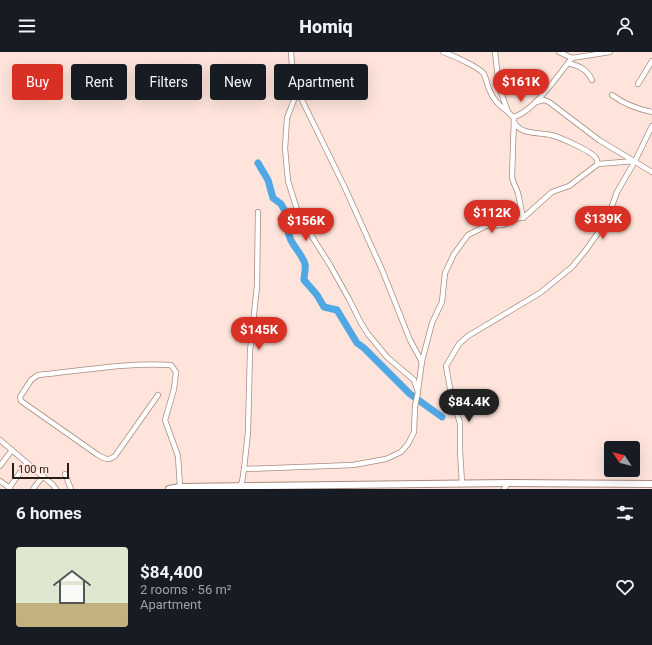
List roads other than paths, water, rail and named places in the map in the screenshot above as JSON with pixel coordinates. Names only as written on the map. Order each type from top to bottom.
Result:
[{"type":"main road","points":[[169,489],[180,487],[393,487],[508,483],[639,487],[652,484]]},
{"type":"street","points":[[291,52],[292,64]]},
{"type":"street","points":[[443,52],[457,57],[481,71],[485,77],[492,97],[496,103],[508,112]]},
{"type":"street","points":[[495,52],[499,87],[508,112],[519,128],[552,135],[577,146],[596,158],[598,164]]},
{"type":"street","points":[[559,52],[572,58],[610,52]]},
{"type":"street","points":[[523,218],[518,193],[512,177],[514,120],[536,102],[550,87],[572,58]]},
{"type":"street","points":[[638,84],[652,61]]},
{"type":"street","points":[[568,62],[578,66],[589,74],[592,80]]},
{"type":"street","points":[[612,95],[621,102],[652,112]]},
{"type":"street","points":[[294,100],[287,118],[284,148],[288,181],[299,216],[330,265],[361,324],[387,358],[414,380],[418,392]]},
{"type":"street","points":[[302,100],[345,188],[383,272],[410,340],[422,362]]},
{"type":"street","points":[[536,102],[544,100],[549,102],[599,140],[652,172]]},
{"type":"street","points":[[462,484],[460,423],[448,382],[446,366],[448,361],[459,344],[468,336],[540,293],[572,267],[607,220],[617,192],[635,161],[652,126]]},
{"type":"street","points":[[244,469],[353,465],[386,459],[401,452],[411,440],[414,432],[415,406],[422,362],[432,323],[442,302],[445,273],[454,254],[468,235],[486,226],[504,225],[519,218],[523,218],[552,192],[569,186],[598,164],[635,161]]},
{"type":"street","points":[[239,488],[244,469],[248,432],[250,351],[257,286],[258,212]]},
{"type":"street","points":[[158,395],[115,456],[111,459],[98,455],[21,401],[20,398],[31,380],[38,375],[126,366],[157,364],[171,365],[176,372],[174,389],[165,420],[178,456],[180,487]]},
{"type":"street","points":[[0,440],[43,476],[56,489]]},
{"type":"street","points":[[0,466],[12,450]]},
{"type":"street","points":[[0,481],[10,488],[27,463]]},
{"type":"street","points":[[64,474],[71,489]]},
{"type":"street","points":[[33,489],[43,476]]},
{"type":"street","points":[[504,489],[508,483]]},
{"type":"waterway","points":[[258,163],[268,180],[273,198],[281,204],[286,213],[281,219],[288,227],[288,232],[292,242],[305,264],[304,280],[317,295],[324,307],[337,310],[357,343],[364,348],[410,394],[442,417]]}]
